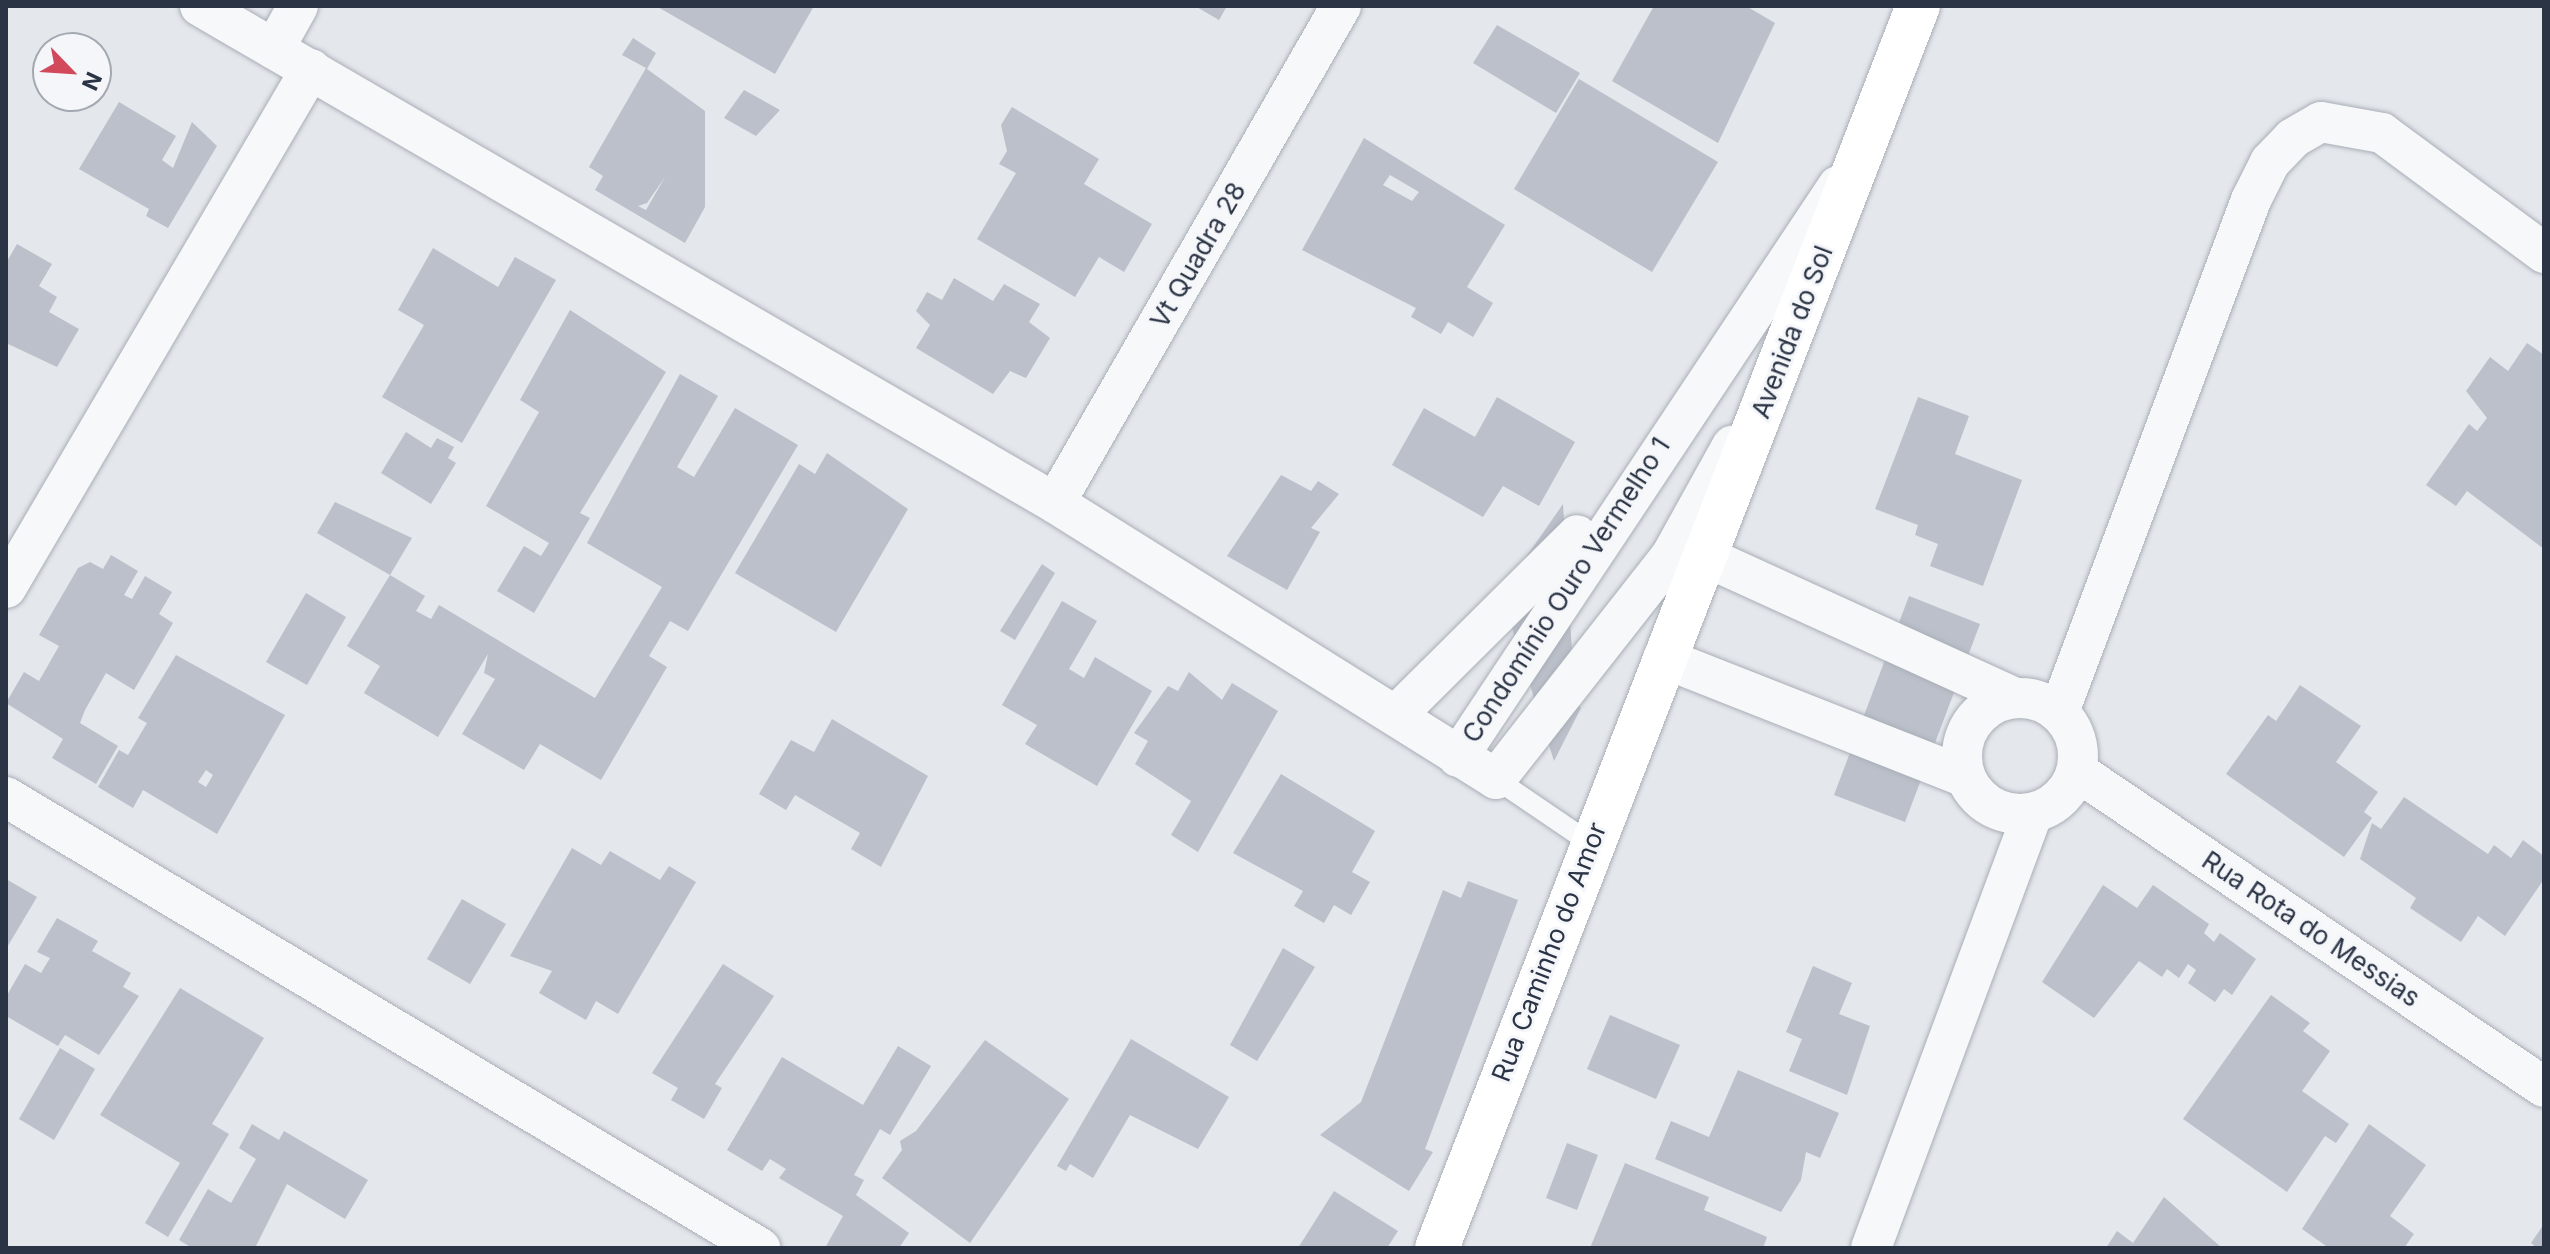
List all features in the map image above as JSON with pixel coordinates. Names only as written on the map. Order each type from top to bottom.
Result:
[{"type":"street","points":[[200,6],[1055,503],[1496,779]]},
{"type":"street","points":[[274,49],[298,6]]},
{"type":"street","name":"Vt Quadra 28","points":[[1055,503],[1341,6]]},
{"type":"street","name":"Avenida do Sol","points":[[1663,658],[1918,6]]},
{"type":"street","points":[[6,588],[311,69]]},
{"type":"street","points":[[2059,712],[2251,200],[2270,162],[2293,138],[2321,122],[2382,133],[2544,253]]},
{"type":"street","name":"Condomínio Ouro Vermelho 1","points":[[1458,757],[1674,423],[1865,147]]},
{"type":"street","name":"Condomínio Ouro Vermelho 1","points":[[1496,779],[1671,556],[1786,348]]},
{"type":"street","name":"Condomínio Ouro Vermelho 1","points":[[1396,715],[1530,589],[1674,423]]},
{"type":"street","points":[[1663,658],[1965,777],[1993,806],[2033,813],[2059,800],[2078,772],[2073,730],[2059,712],[2015,698],[1704,556]]},
{"type":"street","name":"Rua Caminho do Amor","points":[[1437,1248],[1663,658]]},
{"type":"street","points":[[1965,777],[1962,750],[1970,725],[1990,706],[2015,698]]},
{"type":"street","name":"Rua Rota do Messias","points":[[2078,772],[2544,1087]]},
{"type":"street","points":[[6,797],[760,1248]]},
{"type":"street","points":[[1871,1248],[2033,813]]},
{"type":"lane","name":"Condomínio Ouro Vermelho 1","points":[[1496,779],[1590,843]]},
{"type":"building","points":[[656,6],[814,6],[775,74]]},
{"type":"building","points":[[1195,6],[1227,6],[1219,20]]},
{"type":"building","points":[[1654,6],[1746,6],[1775,23],[1718,143],[1612,81]]},
{"type":"building","points":[[1497,25],[1580,73],[1556,113],[1473,63]]},
{"type":"building","points":[[633,38],[656,53],[647,69],[705,111],[705,207],[685,243],[595,190],[603,176],[589,167],[646,68],[622,55]],"holes":[[[665,177],[646,210],[638,206],[647,203]]]},
{"type":"building","points":[[1579,79],[1718,162],[1652,272],[1514,189]]},
{"type":"building","points":[[744,90],[780,110],[756,136],[724,118]]},
{"type":"building","points":[[119,102],[176,136],[162,160],[173,168],[192,122],[217,146],[168,228],[146,216],[149,209],[79,169]]},
{"type":"building","points":[[1012,107],[1099,159],[1084,184],[1152,224],[1124,272],[1099,257],[1075,297],[977,239],[1016,173],[999,164],[1007,151],[1001,125]]},
{"type":"building","points":[[1364,138],[1505,225],[1467,287],[1493,303],[1473,337],[1448,322],[1441,334],[1411,317],[1416,308],[1302,250]],"holes":[[[1390,175],[1419,192],[1412,201],[1383,185]]]},
{"type":"building","points":[[17,244],[52,264],[39,286],[57,297],[49,312],[79,329],[57,367],[6,343],[6,263]]},
{"type":"building","points":[[433,248],[498,287],[515,257],[556,280],[462,443],[382,397],[424,325],[398,310]]},
{"type":"building","points":[[954,278],[993,301],[1004,284],[1040,304],[1029,322],[1050,338],[1026,378],[1010,371],[993,394],[916,348],[930,325],[916,311],[927,292],[942,300]]},
{"type":"building","points":[[570,310],[666,372],[580,513],[590,518],[534,613],[497,591],[524,546],[541,556],[549,543],[486,506],[539,412],[520,400]]},
{"type":"building","points":[[2527,343],[2544,355],[2544,549],[2467,491],[2456,506],[2426,485],[2469,424],[2477,431],[2487,418],[2466,391],[2490,357],[2508,371]]},
{"type":"building","points":[[680,374],[718,396],[677,467],[694,477],[735,408],[798,445],[688,631],[670,621],[649,656],[667,667],[601,780],[540,744],[524,770],[462,734],[495,679],[484,673],[488,654],[438,737],[364,693],[380,666],[347,646],[390,575],[425,596],[416,611],[431,619],[439,605],[595,698],[662,587],[587,543]]},
{"type":"building","points":[[1497,397],[1575,442],[1539,506],[1503,486],[1483,517],[1392,465],[1424,408],[1475,437]]},
{"type":"building","points":[[1918,397],[1969,416],[1955,454],[2022,480],[1983,586],[1930,566],[1938,544],[1915,535],[1918,525],[1875,509]]},
{"type":"building","points":[[406,432],[431,448],[437,438],[454,447],[448,458],[456,463],[431,504],[381,473]]},
{"type":"building","points":[[827,453],[908,509],[836,632],[735,573],[799,464],[815,474]]},
{"type":"building","points":[[1281,475],[1311,491],[1318,481],[1339,494],[1311,528],[1320,532],[1287,590],[1227,556]]},
{"type":"building","points":[[335,502],[412,538],[390,575],[317,533]]},
{"type":"building","points":[[1563,504],[1575,700],[1581,708],[1554,761],[1501,593]]},
{"type":"building","points":[[111,555],[138,571],[124,595],[132,599],[145,576],[172,592],[159,614],[173,623],[134,690],[106,673],[85,710],[80,723],[118,746],[96,784],[52,758],[63,739],[6,703],[24,672],[39,681],[59,646],[39,635],[78,568],[90,562],[103,569]]},
{"type":"building","points":[[1042,564],[1055,573],[1015,640],[1000,631]]},
{"type":"building","points":[[306,593],[346,617],[307,685],[266,662]]},
{"type":"building","points":[[1909,596],[1980,624],[1905,822],[1834,795]]},
{"type":"building","points":[[1062,601],[1097,621],[1069,669],[1084,678],[1095,657],[1152,691],[1097,786],[1025,744],[1037,725],[1002,705]]},
{"type":"building","points":[[176,655],[285,715],[217,834],[143,790],[133,808],[98,787],[119,750],[128,755],[147,723],[138,718]],"holes":[[[206,770],[213,775],[206,787],[198,782]]]},
{"type":"building","points":[[1189,672],[1222,700],[1232,683],[1278,711],[1198,852],[1171,835],[1191,801],[1135,764],[1148,741],[1134,733],[1168,686],[1178,691]]},
{"type":"building","points":[[2300,685],[2361,726],[2336,762],[2378,792],[2364,812],[2372,818],[2344,857],[2226,774],[2268,715],[2276,721]]},
{"type":"building","points":[[832,719],[928,776],[881,867],[851,849],[860,833],[795,795],[786,810],[759,794],[791,740],[814,752]]},
{"type":"building","points":[[1281,774],[1375,831],[1352,872],[1370,882],[1351,915],[1334,905],[1324,923],[1294,906],[1303,891],[1233,853]]},
{"type":"building","points":[[2404,797],[2488,854],[2494,845],[2511,858],[2523,840],[2544,856],[2544,879],[2505,936],[2478,916],[2461,942],[2410,908],[2416,898],[2360,859],[2372,823],[2381,829]]},
{"type":"building","points":[[572,848],[601,865],[610,851],[660,880],[669,866],[696,882],[618,1014],[596,1001],[586,1020],[539,993],[552,971],[510,956]]},
{"type":"building","points":[[6,879],[37,897],[6,949]]},
{"type":"building","points":[[1468,881],[1518,900],[1425,1149],[1433,1152],[1409,1191],[1320,1135],[1361,1102],[1443,890],[1461,898]]},
{"type":"building","points":[[2103,885],[2137,908],[2153,885],[2209,924],[2204,933],[2214,942],[2220,933],[2256,959],[2232,995],[2224,989],[2215,1002],[2188,983],[2196,970],[2188,964],[2179,978],[2167,969],[2162,977],[2139,961],[2094,1018],[2042,982]]},
{"type":"building","points":[[462,899],[506,924],[470,984],[427,959]]},
{"type":"building","points":[[57,918],[98,941],[92,951],[131,973],[123,987],[139,996],[99,1055],[65,1035],[58,1046],[6,1016],[6,997],[25,964],[41,973],[50,958],[37,952]]},
{"type":"building","points":[[1283,948],[1315,967],[1257,1061],[1230,1045]]},
{"type":"building","points":[[723,964],[774,996],[715,1084],[722,1088],[704,1119],[671,1100],[678,1088],[652,1073]]},
{"type":"building","points":[[1813,966],[1852,983],[1839,1014],[1870,1026],[1847,1095],[1789,1071],[1802,1039],[1786,1032]]},
{"type":"building","points":[[180,988],[264,1038],[212,1124],[229,1134],[168,1237],[145,1223],[180,1163],[100,1115]]},
{"type":"building","points":[[2271,995],[2310,1023],[2303,1031],[2330,1051],[2302,1091],[2349,1124],[2336,1143],[2325,1136],[2287,1192],[2183,1119]]},
{"type":"building","points":[[1610,1015],[1680,1045],[1656,1099],[1587,1069]]},
{"type":"building","points":[[1131,1039],[1229,1097],[1198,1149],[1130,1115],[1093,1178],[1070,1164],[1066,1171],[1057,1166]]},
{"type":"building","points":[[985,1040],[1069,1099],[970,1243],[882,1178],[902,1150],[900,1141],[916,1131]]},
{"type":"building","points":[[898,1046],[931,1066],[890,1135],[880,1129],[854,1175],[864,1180],[856,1195],[909,1233],[899,1248],[825,1248],[843,1216],[779,1178],[786,1169],[770,1159],[762,1171],[727,1150],[782,1057],[863,1105]]},
{"type":"building","points":[[60,1048],[95,1069],[54,1140],[19,1119]]},
{"type":"building","points":[[1738,1070],[1839,1113],[1820,1158],[1806,1152],[1801,1180],[1781,1212],[1655,1159],[1671,1121],[1709,1137]]},
{"type":"building","points":[[252,1124],[279,1140],[284,1131],[368,1180],[345,1219],[287,1184],[255,1248],[192,1248],[179,1240],[208,1189],[231,1203],[256,1159],[239,1148]]},
{"type":"building","points":[[2369,1124],[2426,1165],[2390,1216],[2414,1234],[2404,1248],[2329,1248],[2302,1229]]},
{"type":"building","points":[[1567,1143],[1598,1155],[1577,1210],[1546,1198]]},
{"type":"building","points":[[1625,1163],[1709,1197],[1704,1210],[1767,1237],[1763,1248],[1590,1248]]},
{"type":"building","points":[[1334,1191],[1398,1231],[1387,1248],[1298,1248]]},
{"type":"building","points":[[2164,1197],[2222,1248],[2106,1248],[2117,1231],[2133,1243]]},
{"type":"building","points":[[2544,1224],[2544,1248],[2537,1248],[2531,1243]]}]
